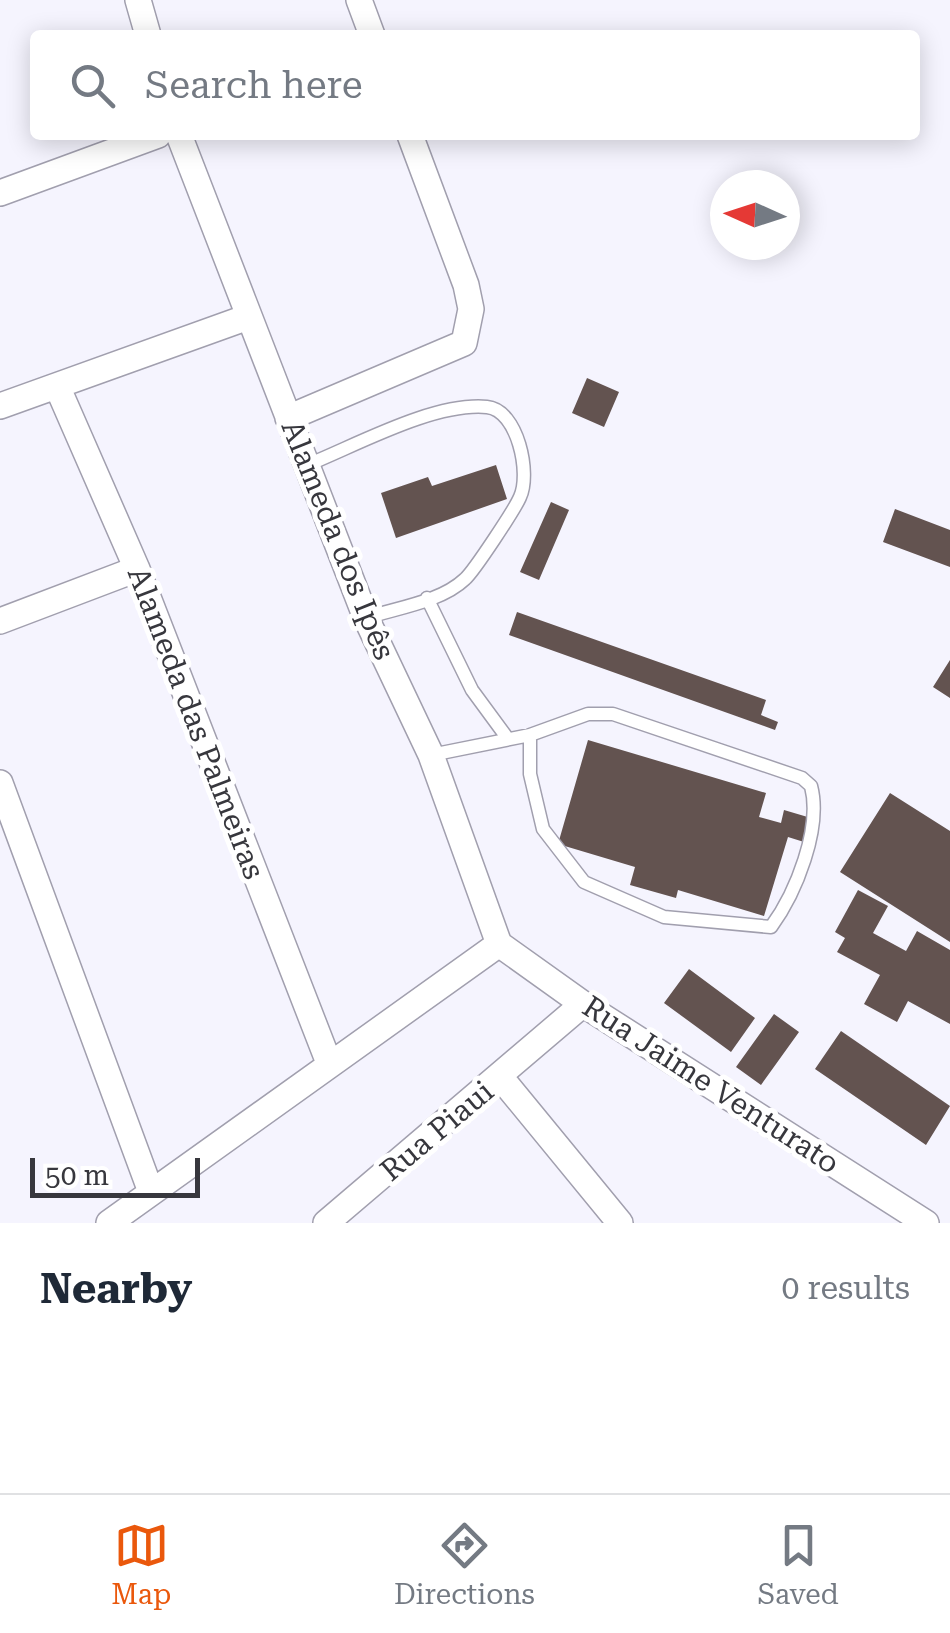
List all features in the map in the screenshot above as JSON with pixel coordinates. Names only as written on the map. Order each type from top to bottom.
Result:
[{"type":"street","points":[[138,0],[147,30]]},
{"type":"street","points":[[359,0],[370,30]]},
{"type":"street","points":[[0,193],[144,140]]},
{"type":"street","name":"Alameda dos Ipês","points":[[180,140],[366,618],[431,755],[499,944]]},
{"type":"street","points":[[288,418],[464,344],[472,309],[412,140]]},
{"type":"street","points":[[0,406],[248,317]]},
{"type":"street","name":"Alameda das Palmeiras","points":[[57,386],[137,569],[329,1063]]},
{"type":"street","points":[[0,621],[137,569]]},
{"type":"street","points":[[0,783],[151,1192]]},
{"type":"street","points":[[109,1223],[499,944]]},
{"type":"street","name":"Rua Jaime Venturato","points":[[499,944],[584,1004],[926,1223]]},
{"type":"street","name":"Rua Piaui","points":[[326,1223],[584,1004]]},
{"type":"street","name":"Rua Piaui","points":[[501,1078],[620,1223]]},
{"type":"lane","points":[[306,465],[442,412],[487,407],[500,410],[512,422],[520,446],[522,494],[467,578],[426,598],[366,618]]},
{"type":"lane","points":[[426,598],[472,690],[508,739]]},
{"type":"lane","points":[[431,755],[530,734],[560,721],[613,714],[802,778],[812,786],[814,821],[790,892],[770,927],[664,918],[584,882],[543,829],[530,774],[530,734]]},
{"type":"building","points":[[587,378],[619,392],[604,427],[572,413]]},
{"type":"building","points":[[496,465],[507,499],[396,538],[381,493],[428,477],[432,486]]},
{"type":"building","points":[[551,502],[569,510],[539,580],[520,572]]},
{"type":"building","points":[[895,509],[950,530],[950,567],[883,542]]},
{"type":"building","points":[[517,612],[766,700],[761,715],[778,722],[775,730],[509,635]]},
{"type":"building","points":[[950,660],[950,698],[933,687]]},
{"type":"building","points":[[588,740],[766,793],[759,817],[781,823],[784,810],[811,818],[804,842],[788,837],[764,916],[678,890],[676,898],[630,885],[635,867],[558,844]]},
{"type":"building","points":[[890,793],[950,831],[950,942],[840,872]]},
{"type":"building","points":[[858,890],[888,906],[873,933],[906,951],[917,931],[950,950],[950,1024],[908,1001],[897,1022],[864,1004],[880,975],[837,952],[845,938],[835,932]]},
{"type":"building","points":[[689,969],[755,1018],[731,1052],[664,1003]]},
{"type":"building","points":[[774,1014],[799,1032],[761,1085],[736,1067]]},
{"type":"building","points":[[841,1031],[950,1106],[926,1145],[815,1069]]}]
